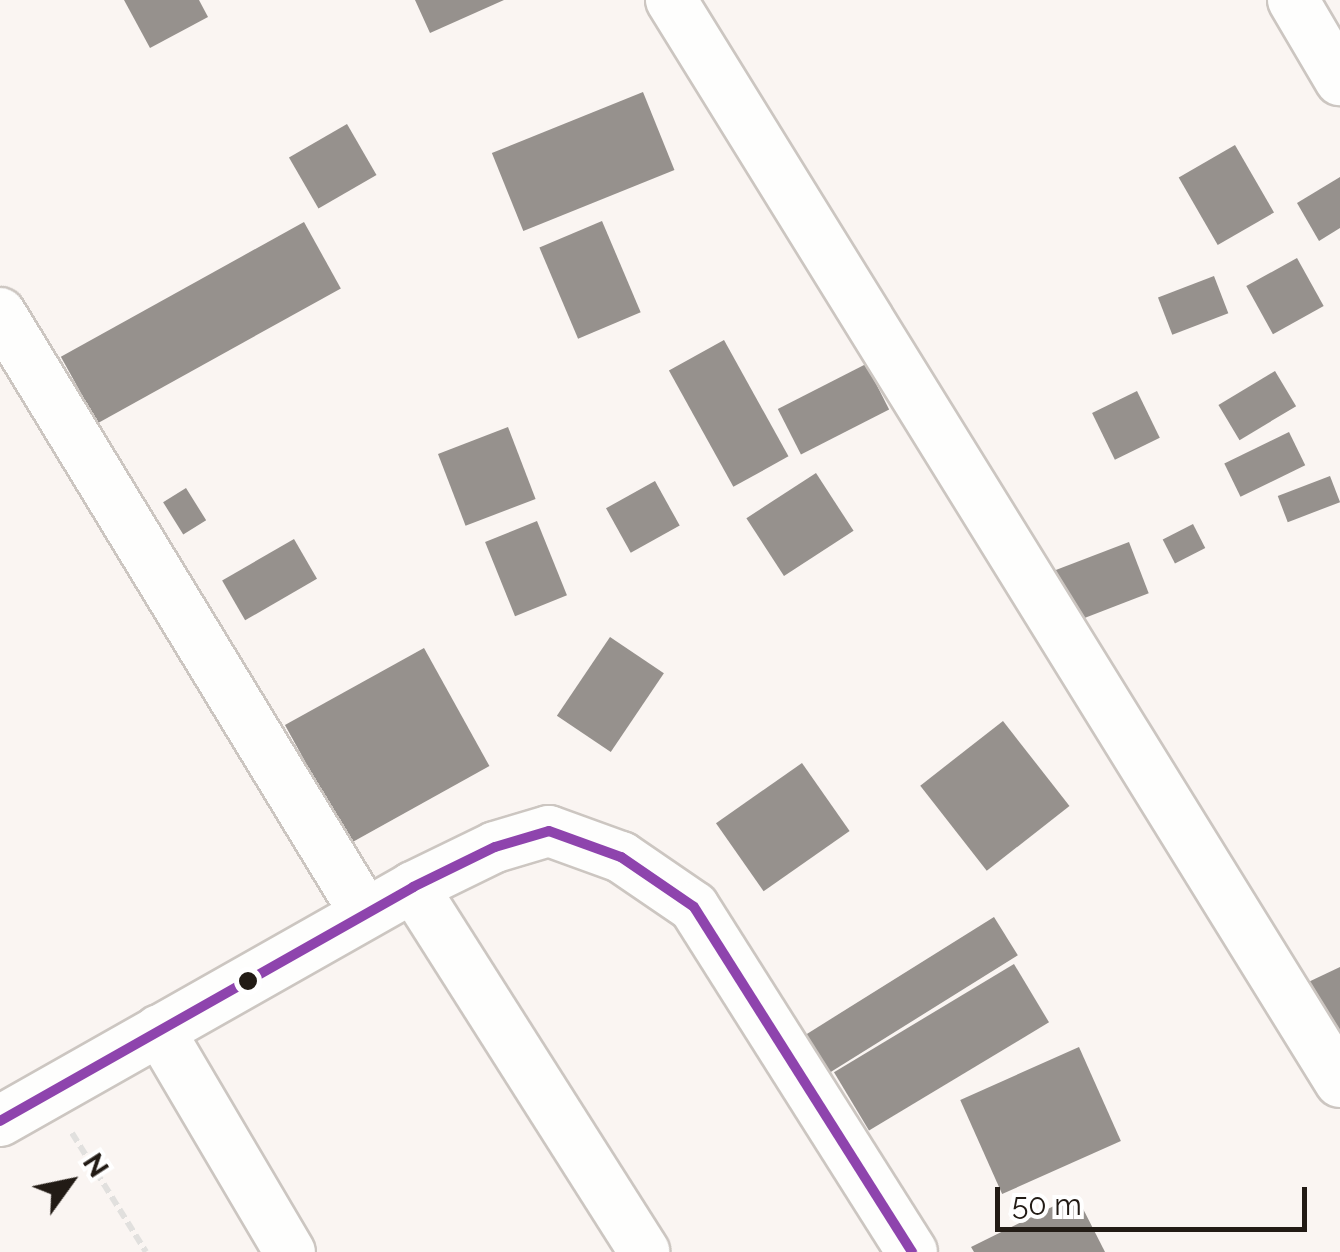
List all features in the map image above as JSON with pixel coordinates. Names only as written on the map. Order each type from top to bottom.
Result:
[{"type":"street","points":[[671,0],[1340,1082]]},
{"type":"street","points":[[1293,0],[1340,80]]},
{"type":"street","points":[[0,312],[365,913]]},
{"type":"street","points":[[0,1121],[413,887],[495,846],[549,832],[621,857],[694,907],[912,1252]]},
{"type":"street","points":[[413,887],[645,1252]]},
{"type":"street","points":[[159,1030],[290,1252]]},
{"type":"path","points":[[48,1094],[146,1252]]},
{"type":"building","points":[[124,0],[199,0],[208,17],[150,48]]},
{"type":"building","points":[[415,0],[504,0],[430,33]]},
{"type":"building","points":[[643,92],[674,170],[523,231],[492,153]]},
{"type":"building","points":[[347,124],[377,175],[318,209],[289,158]]},
{"type":"building","points":[[1235,145],[1274,213],[1218,245],[1179,178]]},
{"type":"building","points":[[1340,177],[1340,228],[1319,241],[1297,203]]},
{"type":"building","points":[[602,221],[641,312],[578,339],[539,248]]},
{"type":"building","points":[[304,222],[341,288],[98,423],[61,357]]},
{"type":"building","points":[[1297,258],[1324,306],[1273,334],[1246,286]]},
{"type":"building","points":[[1214,276],[1228,313],[1172,335],[1158,298]]},
{"type":"building","points":[[724,340],[788,456],[733,487],[669,371]]},
{"type":"building","points":[[866,364],[889,409],[801,454],[778,409]]},
{"type":"building","points":[[1275,371],[1296,406],[1240,440],[1218,405]]},
{"type":"building","points":[[1137,391],[1160,438],[1115,460],[1092,413]]},
{"type":"building","points":[[508,427],[536,499],[466,526],[438,454]]},
{"type":"building","points":[[1289,432],[1305,465],[1241,497],[1224,464]]},
{"type":"building","points":[[816,473],[854,531],[784,576],[746,518]]},
{"type":"building","points":[[1330,476],[1340,502],[1288,522],[1278,496]]},
{"type":"building","points":[[655,481],[680,526],[631,553],[606,508]]},
{"type":"building","points":[[186,488],[206,520],[183,535],[163,502]]},
{"type":"building","points":[[537,521],[567,595],[515,616],[485,542]]},
{"type":"building","points":[[1193,524],[1205,548],[1175,563],[1163,539]]},
{"type":"building","points":[[294,539],[317,579],[245,620],[222,580]]},
{"type":"building","points":[[1129,542],[1149,593],[1070,623],[1051,572]]},
{"type":"building","points":[[610,637],[664,673],[611,752],[557,716]]},
{"type":"building","points":[[424,648],[489,766],[350,843],[285,725]]},
{"type":"building","points":[[1003,721],[1069,806],[987,871],[920,786]]},
{"type":"building","points":[[802,763],[850,831],[764,891],[716,823]]},
{"type":"building","points":[[994,917],[1018,955],[829,1073],[805,1035]]},
{"type":"building","points":[[1014,964],[1049,1022],[869,1130],[834,1072]]},
{"type":"building","points":[[1340,967],[1340,1066],[1302,985]]},
{"type":"building","points":[[1079,1047],[1121,1141],[1002,1194],[960,1100]]},
{"type":"building","points":[[1076,1195],[1105,1252],[974,1252],[971,1247]]},
{"type":"transit line","points":[[0,1121],[413,887],[495,847],[549,831],[621,857],[694,907],[912,1252]]}]
